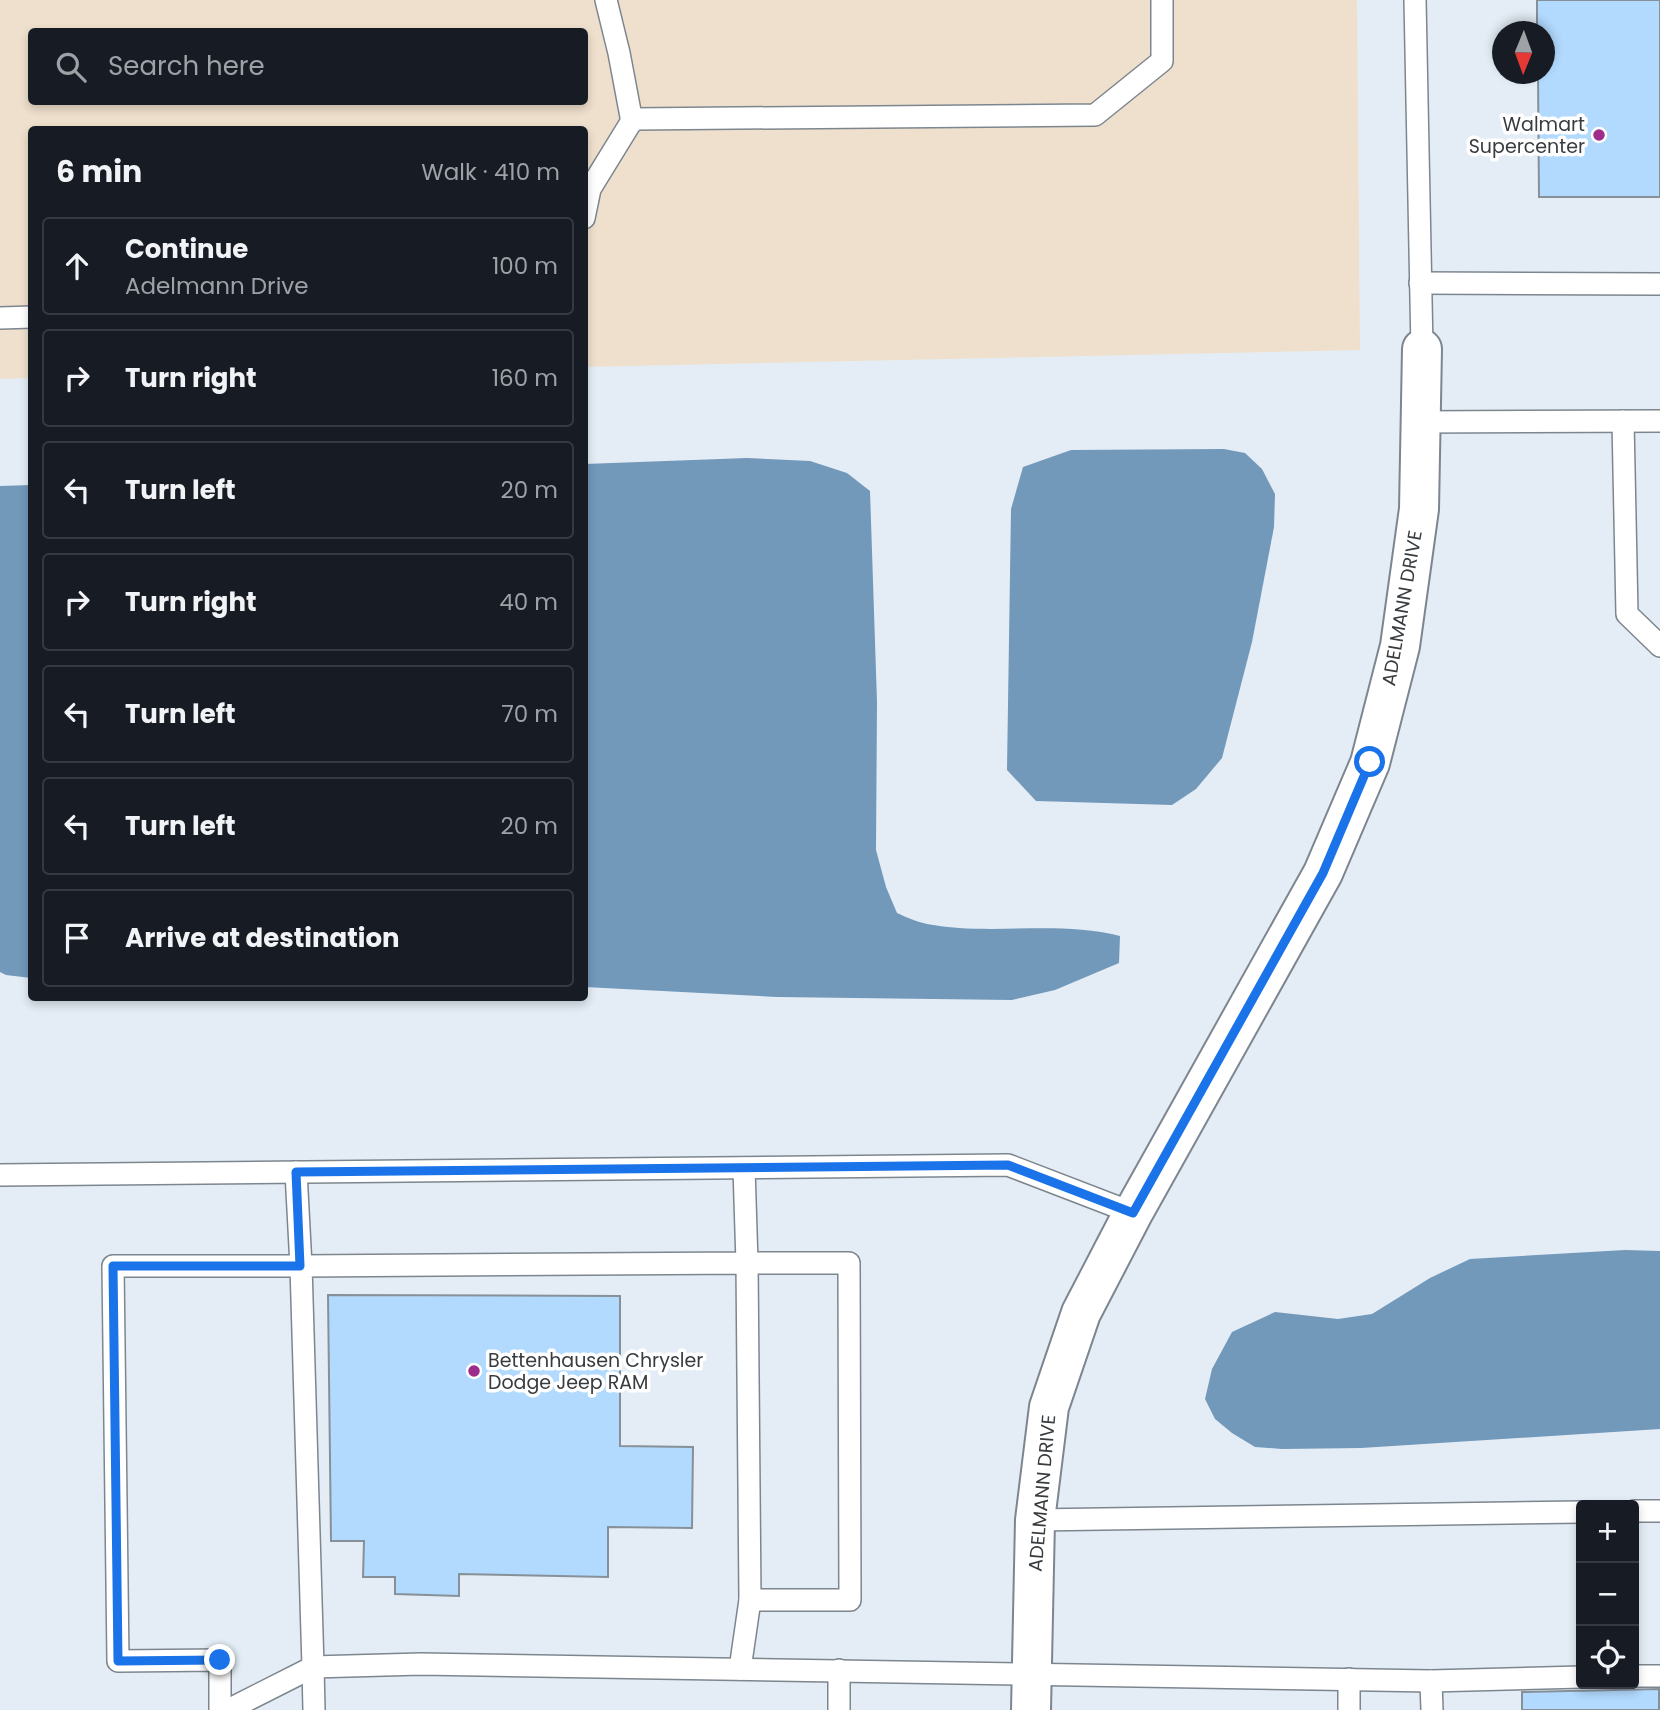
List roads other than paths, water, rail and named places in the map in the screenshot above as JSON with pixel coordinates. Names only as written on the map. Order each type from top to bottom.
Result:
[{"type":"street","name":"ADELMANN DRIVE","points":[[1031,1710],[1035,1520],[1049,1407],[1081,1313],[1133,1213],[1323,873],[1370,762],[1400,646],[1419,509],[1422,349]]},
{"type":"lane","points":[[606,0],[632,122]]},
{"type":"lane","points":[[588,199],[590,189],[633,119],[1095,115],[1162,61],[1162,0]]},
{"type":"lane","points":[[1415,0],[1422,349]]},
{"type":"lane","points":[[1420,283],[1660,284]]},
{"type":"lane","points":[[0,318],[28,317]]},
{"type":"lane","points":[[1623,421],[1627,614],[1660,646]]},
{"type":"lane","points":[[1419,422],[1660,421]]},
{"type":"lane","points":[[0,1175],[1008,1165],[1133,1213]]},
{"type":"lane","points":[[740,1669],[750,1600],[744,1168]]},
{"type":"lane","points":[[296,1172],[314,1710]]},
{"type":"lane","points":[[220,1710],[220,1660],[118,1661],[113,1266],[849,1263],[850,1600],[750,1600]]},
{"type":"lane","points":[[1639,1511],[1660,1511]]},
{"type":"lane","points":[[1035,1520],[1576,1512]]},
{"type":"lane","points":[[228,1710],[313,1667],[421,1664],[1431,1681],[1576,1678]]},
{"type":"lane","points":[[839,1670],[839,1710]]},
{"type":"lane","points":[[1639,1676],[1660,1676]]},
{"type":"lane","points":[[1349,1679],[1349,1710]]},
{"type":"lane","points":[[1431,1681],[1432,1710]]},
{"type":"water","points":[[1224,449],[1245,453],[1262,469],[1275,494],[1274,527],[1252,642],[1222,758],[1196,789],[1172,805],[1036,801],[1007,770],[1011,509],[1023,467],[1071,450]]},
{"type":"water","points":[[747,458],[810,461],[847,473],[870,491],[877,702],[876,850],[886,887],[897,913],[923,923],[951,927],[1072,929],[1120,936],[1119,963],[1055,990],[1012,1000],[777,997],[588,987],[588,464]]},
{"type":"water","points":[[28,485],[28,978],[0,972],[0,486]]},
{"type":"water","points":[[1625,1250],[1660,1251],[1660,1429],[1361,1448],[1282,1449],[1255,1447],[1232,1433],[1215,1419],[1205,1399],[1212,1369],[1232,1332],[1275,1312],[1338,1319],[1372,1314],[1430,1278],[1470,1259]]},
{"type":"place","name":"Walmart Supercenter","points":[[1599,135]]},
{"type":"place","name":"Bettenhausen Chrysler Dodge Jeep RAM","points":[[474,1371]]}]
